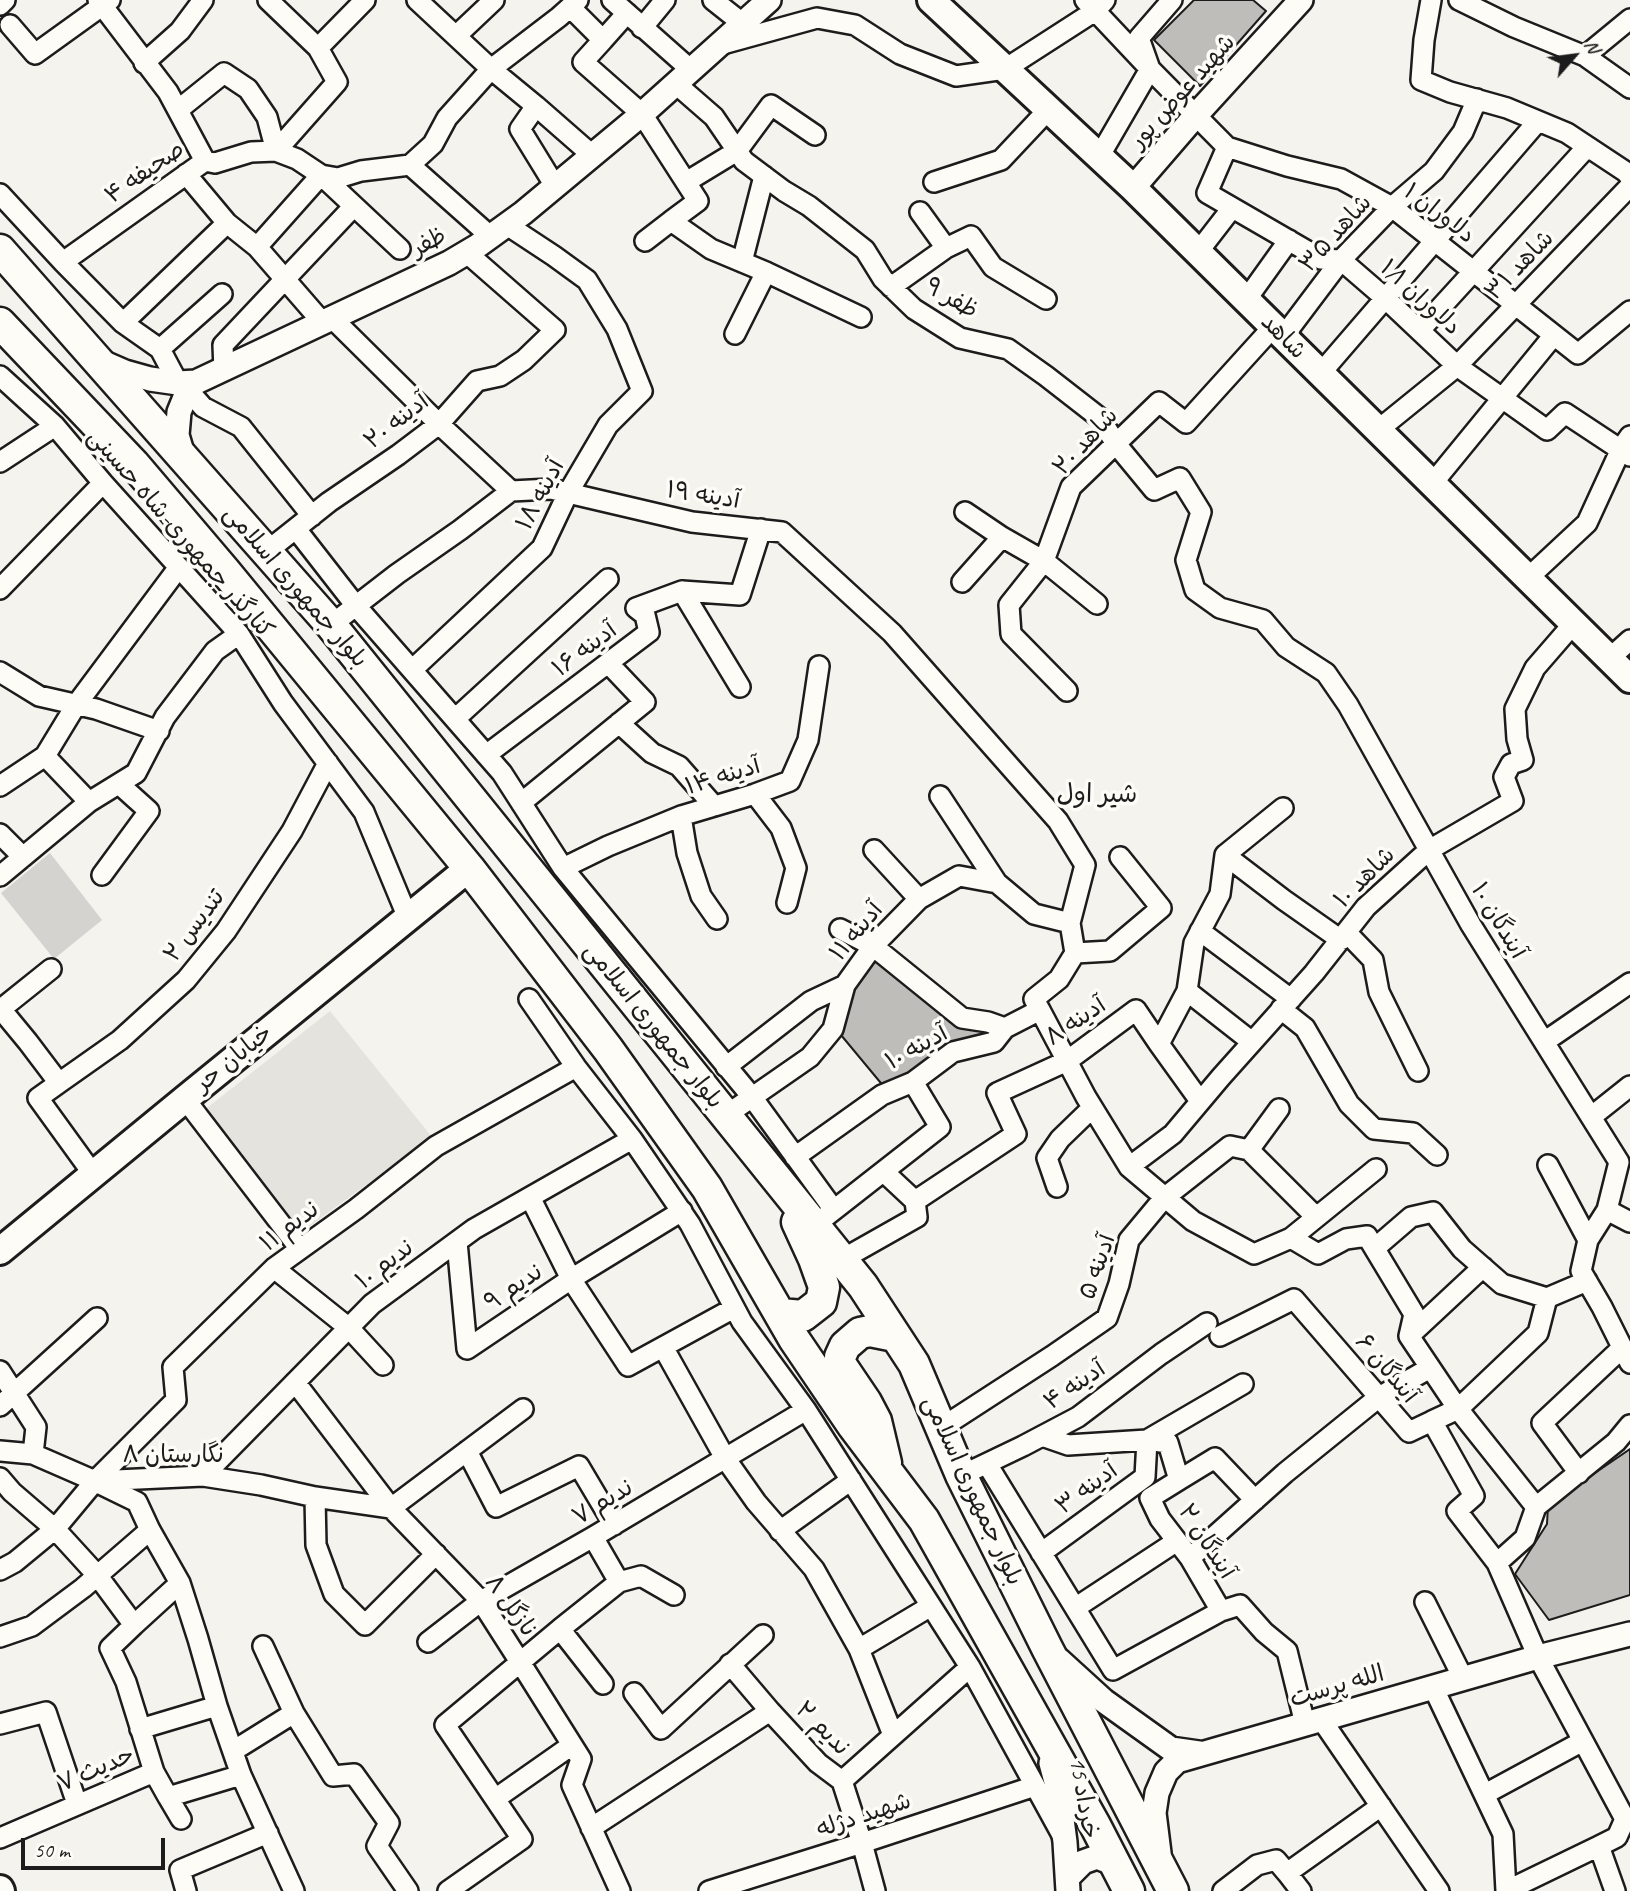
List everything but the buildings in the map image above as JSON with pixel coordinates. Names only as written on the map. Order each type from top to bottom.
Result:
[{"type":"main road","name":"شاهد","points":[[931,0],[1133,188],[1630,679]]},
{"type":"main road","name":"بلوار جمهوری اسلامی","points":[[0,250],[331,625],[779,1184],[824,1218],[841,1260],[863,1286],[914,1364],[941,1428],[974,1469],[1048,1648],[1169,1884]]},
{"type":"main road","name":"بلوار جمهوری اسلامی","points":[[0,323],[134,464],[225,571],[470,869],[608,1049],[707,1188],[794,1339],[853,1426],[924,1520],[1129,1891]]},
{"type":"main road","name":"خیابان حر","points":[[0,1251],[470,869]]},
{"type":"main road","points":[[779,1184],[824,1287],[821,1302],[803,1316],[780,1314]]},
{"type":"main road","points":[[887,1472],[876,1421],[841,1365],[840,1357],[845,1346],[860,1333],[870,1331],[895,1336]]},
{"type":"street","points":[[0,5],[5,0]]},
{"type":"street","points":[[268,0],[318,48],[337,82],[276,151]]},
{"type":"street","points":[[318,48],[365,0]]},
{"type":"street","points":[[417,0],[491,69],[592,155]]},
{"type":"street","points":[[456,36],[494,0]]},
{"type":"street","name":"ظفر ۹","points":[[612,0],[642,28],[683,76],[744,162],[783,191],[809,206],[865,250],[883,279],[914,309],[960,338],[1008,349],[1046,376],[1100,418],[1116,444],[1154,490],[1180,478],[1201,512],[1186,560]]},
{"type":"street","points":[[642,28],[665,0]]},
{"type":"street","points":[[713,0],[742,23]]},
{"type":"street","name":"ظفر","points":[[188,385],[449,264],[467,253],[555,186],[642,114],[769,0]]},
{"type":"street","points":[[1099,157],[1150,69],[1139,38],[1172,0]]},
{"type":"street","name":"شهید عوض پور","points":[[1133,188],[1301,0]]},
{"type":"street","points":[[1431,0],[1421,80],[1450,92],[1507,108],[1567,133],[1630,177]]},
{"type":"street","points":[[1462,1],[1514,27],[1585,56],[1630,88]]},
{"type":"street","points":[[3,25],[35,54],[103,2],[144,63],[168,92],[205,160]]},
{"type":"street","points":[[144,63],[180,31],[197,2]]},
{"type":"street","points":[[321,175],[338,178],[361,171],[410,165],[433,144],[447,118],[491,69],[575,4],[603,40]]},
{"type":"street","points":[[1005,69],[1095,4]]},
{"type":"street","name":"دلاوران ۱","points":[[1095,4],[1150,69],[1227,147],[1341,179],[1392,207],[1578,354],[1630,311]]},
{"type":"street","points":[[627,13],[583,62],[642,114],[698,201],[645,241]]},
{"type":"street","name":"ظفر","points":[[718,45],[817,18],[855,25],[900,54],[956,76],[1005,69]]},
{"type":"street","points":[[1585,56],[1630,19]]},
{"type":"street","points":[[178,110],[224,72],[248,89],[267,117],[276,151]]},
{"type":"street","name":"شاهد ۳۵","points":[[1278,332],[1392,207],[1434,171],[1463,132],[1477,99]]},
{"type":"street","points":[[686,181],[737,151],[771,105],[815,135]]},
{"type":"street","points":[[536,106],[520,129],[555,186]]},
{"type":"street","points":[[934,182],[1001,160],[1048,110]]},
{"type":"street","points":[[1320,374],[1538,121]]},
{"type":"street","name":"دلاوران ۱/۱","points":[[1227,147],[1207,193],[1321,259],[1341,260],[1457,366],[1546,430],[1565,413],[1627,447]]},
{"type":"street","name":"شاهد ۳۱","points":[[1420,330],[1587,147]]},
{"type":"street","points":[[276,151],[298,159],[321,175],[400,249]]},
{"type":"street","name":"صحیفه ۴","points":[[63,262],[205,160],[215,163],[251,152],[276,151]]},
{"type":"street","points":[[410,165],[498,231]]},
{"type":"street","points":[[186,174],[227,223],[257,247],[328,321],[511,491],[331,625]]},
{"type":"street","points":[[257,247],[321,175]]},
{"type":"street","points":[[742,262],[764,176]]},
{"type":"street","name":"شاهد ۳۱","points":[[1378,430],[1457,366],[1630,186]]},
{"type":"street","points":[[0,194],[123,323],[160,349],[203,407],[241,427],[312,516]]},
{"type":"street","points":[[224,370],[223,345],[354,206]]},
{"type":"street","points":[[1198,253],[1232,208]]},
{"type":"street","points":[[920,212],[946,248]]},
{"type":"street","points":[[671,221],[711,249],[861,317]]},
{"type":"street","points":[[123,323],[227,223]]},
{"type":"street","name":"آدینه ۱۸","points":[[412,670],[542,548],[568,493],[608,425],[642,391],[618,329],[587,280],[554,256],[498,231]]},
{"type":"street","points":[[891,287],[946,248],[971,236],[993,267],[1046,299]]},
{"type":"street","points":[[1246,300],[1289,240]]},
{"type":"street","name":"آدینه ۲۰","points":[[266,552],[329,502],[439,424],[477,381],[500,376],[524,360],[555,330],[467,253]]},
{"type":"street","points":[[735,334],[766,272]]},
{"type":"street","points":[[160,349],[222,294]]},
{"type":"street","name":"شاهد ۲۰","points":[[1068,691],[1011,634],[1009,605],[1044,561],[1071,487],[1159,402],[1186,423],[1278,332]]},
{"type":"street","points":[[1432,484],[1554,335]]},
{"type":"street","points":[[95,358],[125,372],[188,385]]},
{"type":"street","name":"کنارگذر جمهوری-شاه حسینی","points":[[0,376],[55,426],[239,634],[283,703],[364,812],[408,918]]},
{"type":"street","points":[[184,459],[177,435],[179,412],[188,385]]},
{"type":"street","points":[[0,461],[55,426]]},
{"type":"street","points":[[1528,578],[1587,523],[1627,447]]},
{"type":"street","points":[[0,589],[103,482]]},
{"type":"street","name":"آدینه ۱۹","points":[[511,491],[551,489],[692,522],[782,532],[892,633],[1058,821],[1085,864],[1070,923]]},
{"type":"street","points":[[965,512],[1044,561],[1097,604]]},
{"type":"street","points":[[296,529],[356,606],[502,773],[563,869],[752,1097],[795,1157],[824,1218],[940,1127],[913,1082]]},
{"type":"street","name":"آدینه ۱۶","points":[[486,755],[649,632],[645,615],[636,608],[682,591],[740,595],[761,529]]},
{"type":"street","points":[[962,582],[1002,537]]},
{"type":"street","name":"آیندگان ۱۰","points":[[1186,560],[1195,590],[1220,608],[1263,620],[1286,647],[1326,673],[1348,705],[1471,925],[1619,1162],[1607,1210],[1588,1240],[1581,1271],[1626,1356]]},
{"type":"street","points":[[1,784],[45,756],[76,705],[179,567]]},
{"type":"street","points":[[202,591],[225,571]]},
{"type":"street","points":[[454,719],[608,579]]},
{"type":"street","points":[[682,591],[740,687]]},
{"type":"street","name":"شاهد ۱۰","points":[[1129,1167],[1173,1133],[1286,1004],[1366,907],[1429,850],[1513,801],[1504,778],[1511,764],[1523,760],[1517,739],[1515,709],[1535,668],[1574,624]]},
{"type":"street","points":[[0,876],[89,802],[136,773],[166,718],[215,651],[239,634]]},
{"type":"street","points":[[1609,659],[1630,640]]},
{"type":"street","points":[[521,803],[645,702],[609,664]]},
{"type":"street","name":"آدینه ۱۴","points":[[563,869],[608,846],[681,816],[790,781],[808,740],[819,666]]},
{"type":"street","points":[[0,672],[39,696],[96,709],[159,731]]},
{"type":"street","points":[[618,723],[652,752],[679,766],[714,806]]},
{"type":"street","points":[[45,756],[89,802]]},
{"type":"street","name":"تندیس ۲","points":[[59,1083],[120,1040],[186,980],[226,931],[292,831],[328,763]]},
{"type":"street","points":[[102,875],[149,811],[119,784]]},
{"type":"street","points":[[755,794],[782,828],[796,868],[787,903]]},
{"type":"street","points":[[940,796],[997,883]]},
{"type":"street","points":[[1200,1101],[1159,1044],[1187,991],[1194,943],[1220,894],[1225,855],[1283,808]]},
{"type":"street","points":[[681,816],[687,853],[701,896],[717,919]]},
{"type":"street","points":[[0,834],[23,857]]},
{"type":"street","points":[[874,850],[919,899]]},
{"type":"street","points":[[1225,855],[1284,900],[1343,936],[1373,960],[1379,992],[1418,1071]]},
{"type":"street","points":[[1075,953],[1110,951],[1161,908],[1120,856]]},
{"type":"street","name":"آدینه ۱۱","points":[[725,1116],[810,1057],[833,1029],[845,985],[873,946],[919,899],[959,876],[997,883],[1034,914],[1070,923]]},
{"type":"street","points":[[1070,923],[1075,953],[1059,979],[1034,999],[1092,1108],[1129,1167],[1164,1198],[1193,1221],[1254,1254],[1291,1238],[1376,1169]]},
{"type":"street","points":[[840,929],[873,946],[962,1018],[1005,1028]]},
{"type":"street","points":[[1200,931],[1286,1004],[1305,1028],[1349,1104],[1374,1129],[1413,1133],[1437,1155]]},
{"type":"street","points":[[51,969],[0,1009],[59,1083],[38,1098],[93,1174]]},
{"type":"street","points":[[1544,1042],[1630,983]]},
{"type":"street","points":[[726,1067],[811,1001],[845,985]]},
{"type":"street","points":[[1187,991],[1252,1042]]},
{"type":"street","points":[[529,999],[576,1067],[632,1139],[690,1224],[742,1322],[806,1410],[970,1667],[1065,1842]]},
{"type":"street","name":"آدینه ۱۰","points":[[795,1157],[882,1095],[913,1082],[953,1052],[994,1042],[1005,1028],[1040,1010]]},
{"type":"street","name":"آدینه ۸","points":[[841,1260],[917,1217],[915,1201],[1016,1134],[998,1093],[1067,1061],[1136,1010],[1159,1044]]},
{"type":"street","name":"ندیم ۱۱","points":[[95,1481],[176,1400],[173,1367],[274,1268],[356,1209],[436,1146],[576,1067]]},
{"type":"street","points":[[1591,1117],[1629,1088]]},
{"type":"street","points":[[185,1099],[300,1249]]},
{"type":"street","points":[[1057,1188],[1047,1158],[1059,1139],[1092,1108]]},
{"type":"street","points":[[1279,1109],[1249,1150],[1316,1217]]},
{"type":"street","name":"ندیم ۱۰","points":[[203,1476],[372,1304],[474,1229],[632,1139]]},
{"type":"street","name":"آدینه ۵","points":[[941,1428],[1107,1318],[1119,1284],[1129,1240],[1164,1198],[1230,1146],[1249,1150]]},
{"type":"street","points":[[1548,1165],[1588,1240]]},
{"type":"street","points":[[666,1188],[695,1172]]},
{"type":"street","points":[[884,1172],[915,1201]]},
{"type":"street","points":[[530,1197],[571,1279],[628,1366],[734,1308]]},
{"type":"street","points":[[1607,1210],[1630,1222]]},
{"type":"street","name":"ندیم ۹","points":[[457,1242],[467,1349],[571,1279],[682,1212]]},
{"type":"street","points":[[1375,1248],[1411,1217],[1433,1212],[1462,1249],[1502,1284],[1547,1298],[1587,1281]]},
{"type":"street","points":[[1291,1238],[1318,1254],[1346,1239],[1367,1237],[1414,1314],[1409,1336],[1458,1409],[1536,1507]]},
{"type":"street","points":[[1409,1336],[1483,1267]]},
{"type":"street","points":[[274,1268],[349,1328],[383,1365]]},
{"type":"street","points":[[1432,1421],[1458,1409],[1538,1333],[1547,1298]]},
{"type":"street","name":"آیندگان ۶","points":[[1214,1330],[1294,1299],[1409,1432],[1432,1421],[1474,1496],[1457,1511],[1497,1563],[1538,1657],[1627,1818]]},
{"type":"street","points":[[7,1400],[97,1318]]},
{"type":"street","name":"آدینه ۴","points":[[974,1469],[1078,1417],[1161,1354],[1214,1330]]},
{"type":"street","points":[[663,1347],[725,1458],[756,1502],[814,1569],[859,1649],[893,1735]]},
{"type":"street","points":[[1579,1473],[1542,1423],[1626,1356]]},
{"type":"street","points":[[1190,1558],[1285,1473],[1379,1397],[1430,1368]]},
{"type":"street","points":[[0,1371],[7,1400],[36,1427],[33,1454]]},
{"type":"street","name":"نازگل ۸","points":[[295,1382],[391,1507],[481,1601],[520,1662],[581,1759],[572,1785],[620,1891]]},
{"type":"street","points":[[1042,1436],[1068,1445],[1147,1440],[1243,1384]]},
{"type":"street","points":[[391,1507],[523,1409]]},
{"type":"street","name":"ندیم ۷","points":[[428,1642],[481,1601],[806,1410]]},
{"type":"street","points":[[1497,1563],[1525,1538],[1536,1507],[1616,1442],[1630,1425]]},
{"type":"street","name":"آیندگان ۲","points":[[1147,1440],[1168,1443],[1179,1480]]},
{"type":"street","name":"آدینه ۳","points":[[1041,1552],[1145,1477],[1147,1440]]},
{"type":"street","name":"نگارستان ۸","points":[[0,1451],[33,1454],[95,1481],[203,1476],[315,1497],[391,1507]]},
{"type":"street","points":[[467,1451],[496,1507],[579,1466],[614,1525]]},
{"type":"street","name":"آیندگان ۲","points":[[1255,1500],[1215,1458],[1150,1498],[1160,1519],[1190,1558],[1221,1611],[1240,1605],[1264,1632],[1287,1651],[1313,1722]]},
{"type":"street","points":[[974,1469],[1041,1552],[1113,1670],[1221,1611]]},
{"type":"street","points":[[0,1478],[12,1492],[55,1529],[97,1575],[134,1625]]},
{"type":"street","points":[[780,1531],[851,1480]]},
{"type":"street","points":[[0,1570],[15,1562],[55,1529],[95,1481],[137,1502],[180,1583],[216,1706],[241,1774],[294,1891]]},
{"type":"street","points":[[315,1497],[316,1545],[334,1594],[365,1625],[436,1554]]},
{"type":"street","points":[[0,1637],[32,1626],[83,1588],[150,1530]]},
{"type":"street","points":[[593,1537],[619,1582]]},
{"type":"street","points":[[1075,1608],[1177,1541]]},
{"type":"street","points":[[449,1891],[522,1839],[446,1726],[619,1582],[641,1576],[674,1595]]},
{"type":"street","points":[[154,1772],[126,1682],[110,1648],[180,1583]]},
{"type":"street","points":[[1425,1602],[1463,1678]]},
{"type":"street","points":[[859,1649],[931,1606]]},
{"type":"street","points":[[560,1629],[603,1684]]},
{"type":"street","name":"الله پرست","points":[[1169,1884],[1154,1813],[1157,1793],[1166,1772],[1177,1761],[1463,1678],[1630,1634]]},
{"type":"street","points":[[634,1693],[661,1729],[763,1635]]},
{"type":"street","points":[[263,1646],[294,1713],[333,1776],[354,1773],[389,1823],[377,1846],[408,1891]]},
{"type":"street","points":[[1048,1648],[1104,1701],[1171,1749],[1202,1754]]},
{"type":"street","points":[[730,1664],[770,1711]]},
{"type":"street","name":"ندیم ۲","points":[[590,1828],[770,1711],[817,1763],[842,1781],[970,1667]]},
{"type":"street","points":[[1433,1687],[1503,1834],[1506,1891],[1617,1837],[1627,1818]]},
{"type":"street","points":[[140,1729],[216,1706]]},
{"type":"street","points":[[0,1724],[46,1712],[77,1804]]},
{"type":"street","points":[[233,1751],[294,1713]]},
{"type":"street","points":[[1313,1722],[1381,1806],[1439,1891]]},
{"type":"street","name":"15 خرداد","points":[[1041,1728],[1058,1789],[1068,1884]]},
{"type":"street","points":[[1485,1794],[1583,1741]]},
{"type":"street","points":[[495,1799],[572,1745]]},
{"type":"street","name":"حدیث ۷","points":[[0,1838],[154,1772],[180,1819]]},
{"type":"street","points":[[168,1797],[241,1774]]},
{"type":"street","points":[[842,1781],[875,1891]]},
{"type":"street","name":"شهید دژله","points":[[710,1891],[1035,1786]]},
{"type":"street","points":[[1287,1873],[1381,1806]]},
{"type":"street","points":[[186,1891],[180,1870],[268,1833]]},
{"type":"street","points":[[1599,1846],[1615,1891]]},
{"type":"street","points":[[1068,1884],[1083,1862],[1097,1857],[1115,1864]]},
{"type":"street","points":[[1223,1891],[1257,1865],[1276,1860],[1301,1891]]},
{"type":"shaded area","points":[[50,853],[102,920],[54,959],[1,893]]},
{"type":"shaded area","points":[[330,1011],[432,1137],[296,1236],[203,1111]]},
{"type":"district","name":"شیر اول","points":[[1097,795]]}]
